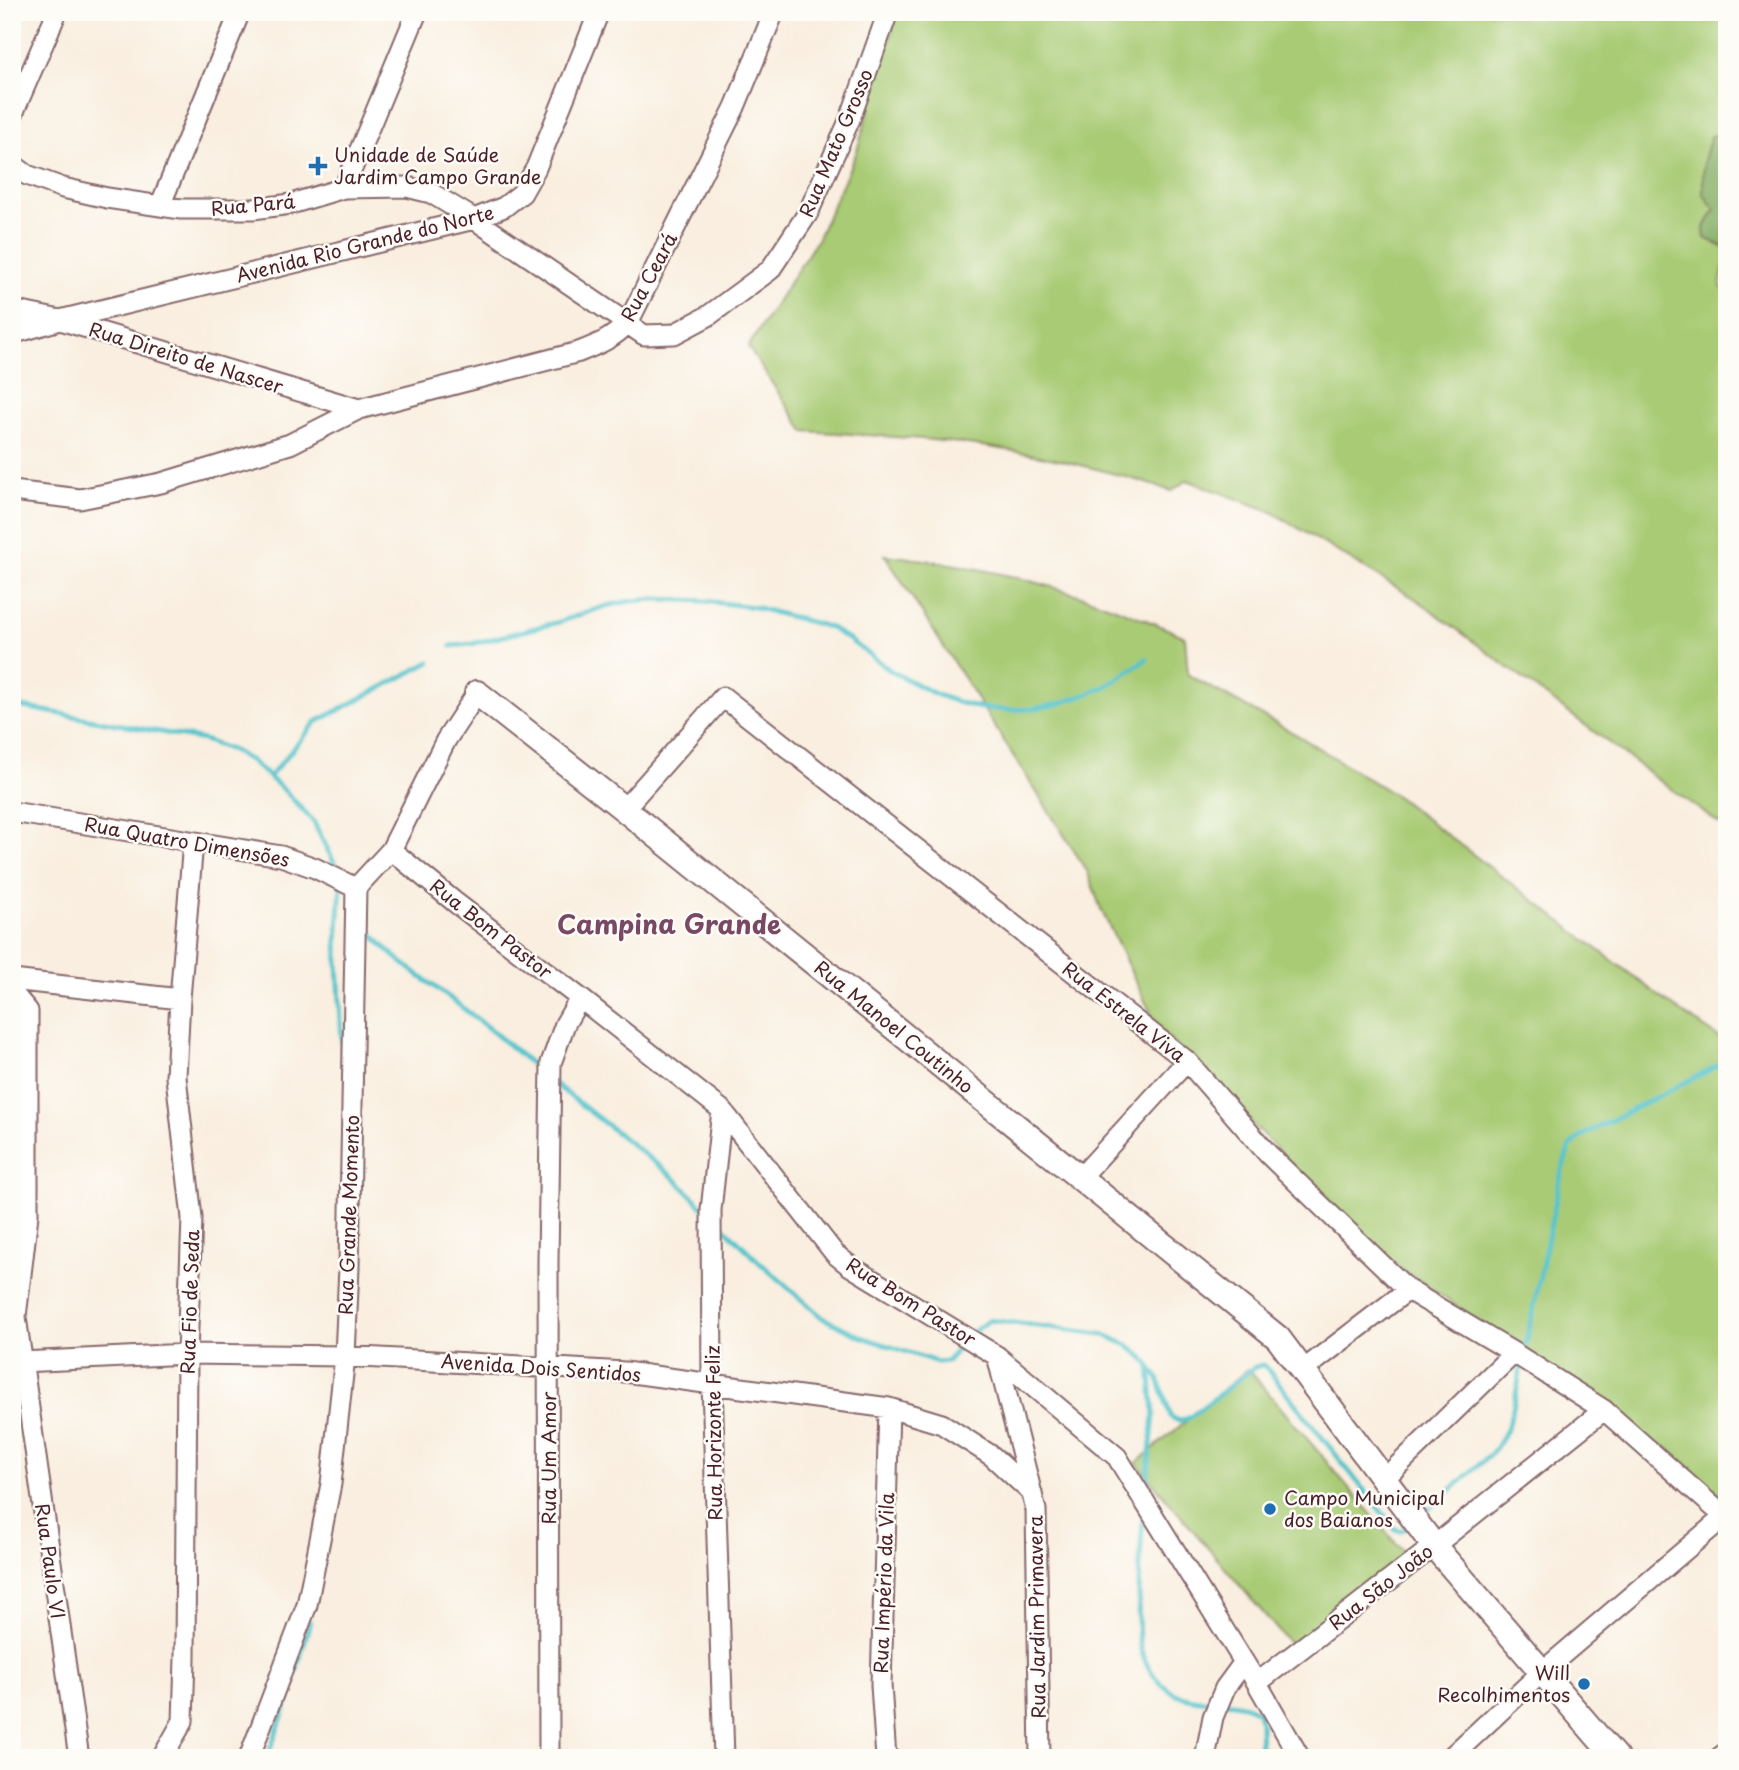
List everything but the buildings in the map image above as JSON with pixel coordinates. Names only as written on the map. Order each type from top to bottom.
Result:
[{"type":"street","points":[[12,116],[57,12]]},
{"type":"street","points":[[160,206],[240,12]]},
{"type":"street","points":[[344,188],[416,12]]},
{"type":"street","name":"Avenida Rio Grande do Norte","points":[[12,334],[474,219],[504,207],[522,194],[536,167],[599,12]]},
{"type":"street","name":"Rua Ceará","points":[[12,491],[80,499],[161,483],[290,444],[359,409],[579,352],[616,335],[628,323],[735,107],[774,12]]},
{"type":"street","name":"Rua Mato Grosso","points":[[628,323],[644,335],[674,334],[708,316],[770,270],[808,213],[850,119],[888,12]]},
{"type":"street","name":"Rua Pará","points":[[12,164],[27,175],[63,188],[107,198],[181,209],[253,209],[291,204],[344,188],[407,187],[431,193],[628,323]]},
{"type":"street","name":"Rua Direito de Nascer","points":[[12,310],[60,320],[359,409]]},
{"type":"street","points":[[356,888],[391,850],[446,740],[477,693]]},
{"type":"street","name":"Rua Manoel Coutinho","points":[[477,693],[1278,1338],[1434,1546],[1616,1758]]},
{"type":"street","name":"Rua Estrela Viva","points":[[624,810],[723,697],[1187,1061],[1268,1154],[1408,1290],[1604,1410],[1725,1518]]},
{"type":"street","name":"Rua Quatro Dimensões","points":[[12,812],[281,856],[315,868],[356,888]]},
{"type":"street","name":"Rua Fio de Seda","points":[[162,1758],[183,1721],[186,1658],[187,1354],[192,1218],[176,1077],[193,842]]},
{"type":"street","name":"Rua Bom Pastor","points":[[391,850],[722,1110],[835,1254],[850,1266],[998,1356],[1117,1457],[1257,1683],[1300,1758]]},
{"type":"street","name":"Rua Grande Momento","points":[[248,1758],[307,1605],[331,1484],[345,1356],[356,888]]},
{"type":"street","points":[[12,980],[180,999]]},
{"type":"street","name":"Rua Paulo VI","points":[[12,992],[28,1011],[16,1317],[79,1758]]},
{"type":"street","name":"Rua Um Amor","points":[[549,1758],[548,1262],[551,1063],[565,1024],[580,998]]},
{"type":"street","points":[[1080,1178],[1187,1061]]},
{"type":"street","name":"Rua Horizonte Feliz","points":[[722,1110],[711,1210],[712,1384],[724,1758]]},
{"type":"street","points":[[1302,1371],[1408,1290]]},
{"type":"street","points":[[1384,1479],[1514,1353]]},
{"type":"street","name":"Avenida Dois Sentidos","points":[[21,1362],[187,1354],[345,1356],[625,1372],[889,1408],[942,1424],[992,1456],[1032,1493]]},
{"type":"street","name":"Rua Jardim Primavera","points":[[998,1356],[1036,1510],[1040,1758]]},
{"type":"street","name":"Rua Império da Vila","points":[[886,1758],[881,1685],[889,1408]]},
{"type":"street","name":"Rua São João","points":[[1257,1683],[1604,1410]]},
{"type":"street","points":[[1450,1758],[1543,1671],[1725,1518]]},
{"type":"street","points":[[1205,1758],[1213,1717],[1225,1688],[1244,1662]]},
{"type":"street","points":[[1719,1758],[1727,1752]]},
{"type":"green space","points":[[898,12],[1727,12],[1727,134],[1711,136],[1704,161],[1703,194],[1715,209],[1704,229],[1705,238],[1727,249],[1721,287],[1727,292],[1727,829],[1419,601],[1270,511],[1187,480],[1172,491],[1087,467],[1001,449],[927,440],[804,431],[748,347],[817,240],[856,154]]},
{"type":"green space","points":[[1727,134],[1727,249],[1705,238],[1704,229],[1715,209],[1703,194],[1704,161],[1711,136]]},
{"type":"green space","points":[[885,555],[964,566],[1039,583],[1111,606],[1185,637],[1188,675],[1299,736],[1396,796],[1671,1005],[1727,1043],[1727,1502],[1592,1399],[1376,1251],[1157,1026],[1101,909],[1087,871]]},
{"type":"green space","name":"Campo Municipal dos Baianos","points":[[1248,1369],[1405,1554],[1293,1648],[1136,1463]]},
{"type":"waterway","points":[[451,646],[472,644],[631,601],[705,601],[754,607],[829,627],[891,671],[935,694],[981,708],[1006,710],[1032,709],[1082,696],[1105,687],[1147,659]]},
{"type":"waterway","points":[[269,777],[316,722],[430,662]]},
{"type":"waterway","points":[[12,705],[204,740],[231,750],[251,761],[313,821],[340,874]]},
{"type":"waterway","points":[[341,887],[337,943],[343,1063]]},
{"type":"waterway","points":[[363,920],[393,955],[481,1022],[546,1077]]},
{"type":"waterway","points":[[1524,1353],[1562,1170],[1570,1146],[1583,1135],[1727,1061]]},
{"type":"waterway","points":[[556,1085],[672,1176],[705,1209]]},
{"type":"waterway","points":[[717,1220],[759,1262],[823,1318],[862,1337],[937,1362],[947,1361],[971,1334],[989,1320],[1102,1334],[1128,1345],[1143,1357],[1158,1378],[1171,1417],[1179,1421],[1189,1418],[1255,1367],[1262,1365],[1395,1529],[1401,1531],[1410,1525]]},
{"type":"waterway","points":[[1420,1517],[1490,1455],[1497,1445],[1512,1412],[1522,1362]]},
{"type":"waterway","points":[[1146,1490],[1154,1415],[1150,1367]]},
{"type":"waterway","points":[[1144,1510],[1138,1634],[1146,1662],[1156,1678],[1176,1694],[1193,1699],[1232,1703],[1258,1712],[1261,1758]]},
{"type":"waterway","points":[[266,1758],[289,1697],[310,1622]]},
{"type":"place","name":"Unidade de Saúde Jardim Campo Grande","points":[[318,166]]},
{"type":"place","name":"Campo Municipal dos Baianos","points":[[1270,1509]]},
{"type":"place","name":"Will Recolhimentos","points":[[1584,1684]]},
{"type":"district","name":"Campina Grande","points":[[669,925]]}]
